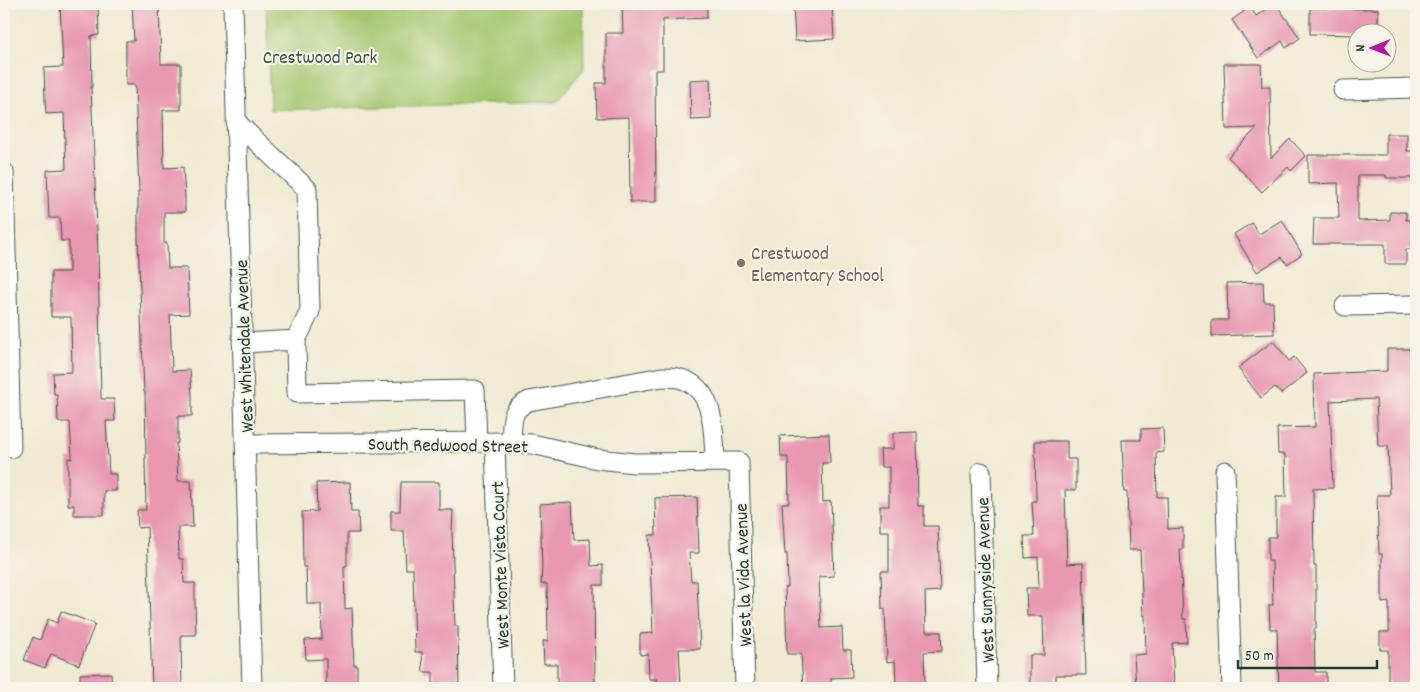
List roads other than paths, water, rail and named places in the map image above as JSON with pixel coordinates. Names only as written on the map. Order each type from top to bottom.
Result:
[{"type":"street","name":"West Whitendale Avenue","points":[[233,4],[252,688]]},
{"type":"street","points":[[1343,90],[1416,88]]},
{"type":"street","points":[[236,122],[307,189],[310,311],[296,340],[297,393],[475,390],[495,442]]},
{"type":"street","points":[[4,172],[11,448]]},
{"type":"street","points":[[1344,306],[1416,305]]},
{"type":"street","points":[[242,343],[296,340]]},
{"type":"street","points":[[495,442],[518,406],[529,401],[662,377],[678,378],[692,383],[706,398],[712,422],[715,462]]},
{"type":"street","name":"South Redwood Street","points":[[246,444],[495,442],[532,444],[598,460],[634,463],[739,462]]},
{"type":"street","name":"West Monte Vista Court","points":[[495,442],[503,688]]},
{"type":"street","name":"West la Vida Avenue","points":[[739,462],[745,688]]},
{"type":"street","points":[[1225,471],[1232,688]]},
{"type":"street","name":"West Sunnyside Avenue","points":[[981,472],[987,688]]},
{"type":"place","name":"Crestwood Elementary School","points":[[741,263]]},
{"type":"park label","name":"Crestwood Park","points":[[320,56]]}]
